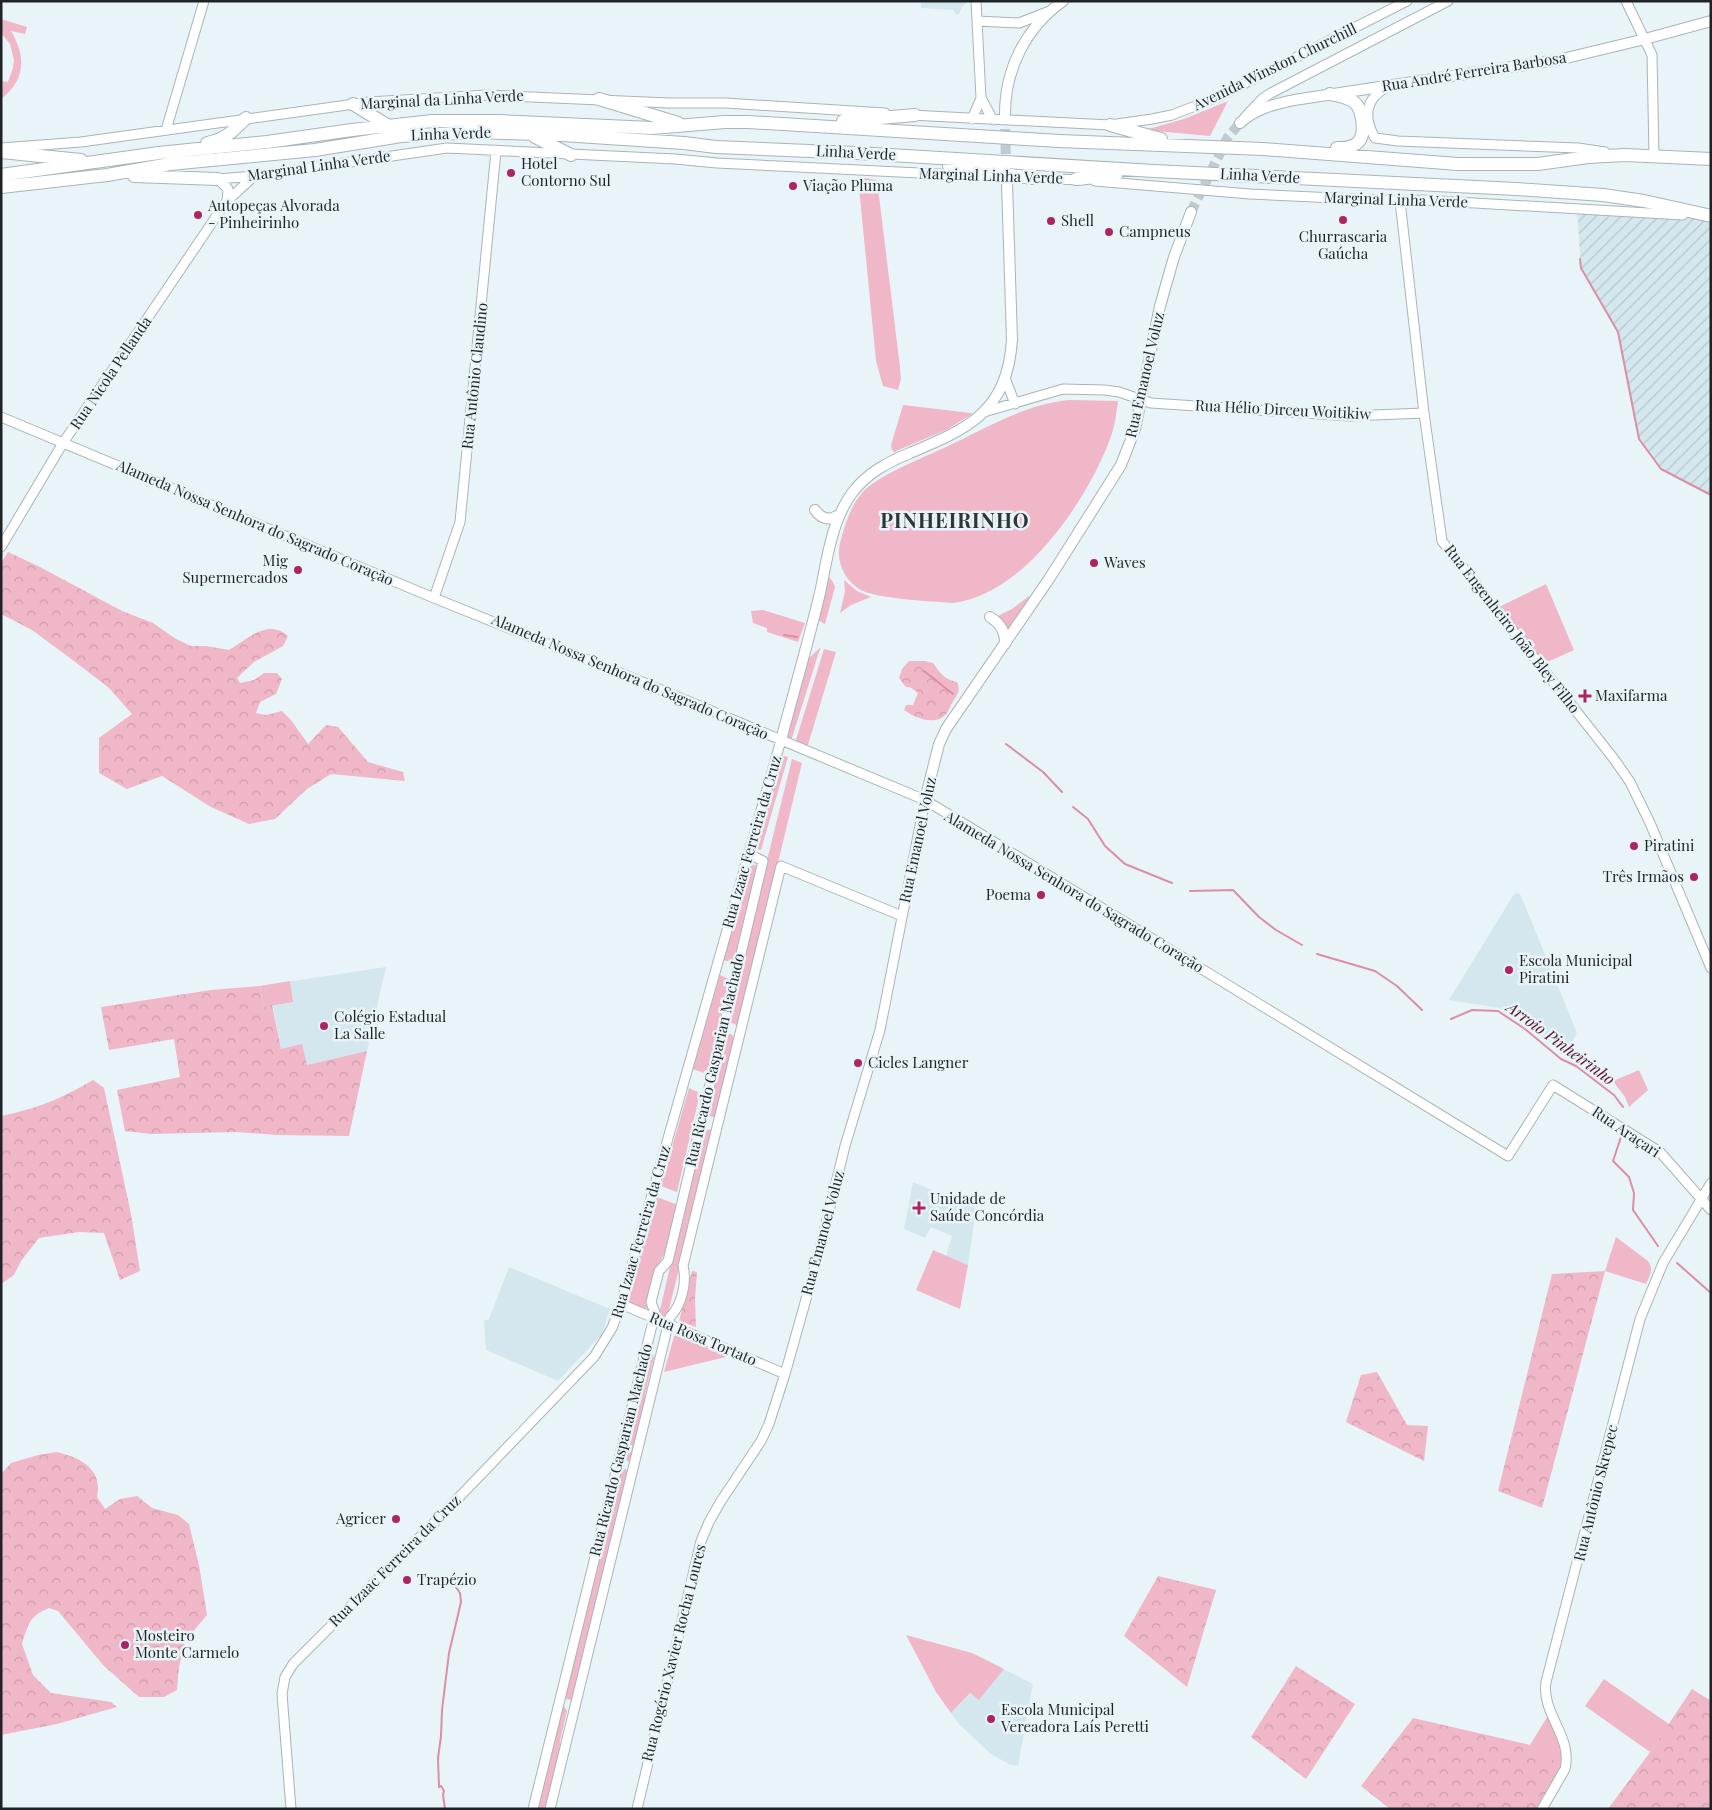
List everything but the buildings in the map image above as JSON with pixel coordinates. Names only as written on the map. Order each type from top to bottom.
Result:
[{"type":"highway","points":[[1263,149],[1274,146],[1344,148],[1356,144],[1362,138],[1364,128],[1360,109],[1356,103],[1348,98],[1330,94]]},
{"type":"highway","points":[[599,99],[687,126]]},
{"type":"highway","points":[[353,104],[387,125]]},
{"type":"highway","points":[[782,124],[806,120],[847,121],[915,115]]},
{"type":"highway","points":[[176,151],[223,138],[231,134],[246,118]]},
{"type":"highway","name":"Linha Verde","points":[[1,175],[176,151],[267,142],[387,125],[432,121],[499,121],[652,128],[725,122],[782,124],[1059,141],[1181,144],[1458,164],[1538,164],[1625,155],[1711,159]]},
{"type":"highway","points":[[1110,125],[1181,144]]},
{"type":"highway","name":"Linha Verde","points":[[1,187],[170,164],[315,150],[402,136],[476,132],[684,143],[716,147],[1516,189],[1603,195],[1644,201],[1709,216]]},
{"type":"highway","points":[[530,134],[571,155]]},
{"type":"highway","points":[[1,152],[100,162]]},
{"type":"highway","points":[[857,153],[1032,178]]},
{"type":"highway","points":[[1076,179],[1154,171]]},
{"type":"highway","points":[[107,174],[218,179]]},
{"type":"main road","points":[[166,130],[204,1]]},
{"type":"main road","points":[[976,1],[982,98],[993,120]]},
{"type":"main road","points":[[1004,114],[1006,88],[1021,48],[1051,11],[1063,1]]},
{"type":"main road","name":"Avenida Winston Churchill","points":[[1110,125],[1152,119],[1206,103],[1407,1]]},
{"type":"main road","name":"Avenida Winston Churchill","points":[[1240,123],[1254,107],[1272,92],[1448,1]]},
{"type":"main road","points":[[1626,1],[1645,39],[1653,62],[1654,156]]},
{"type":"main road","points":[[977,21],[1019,23],[1051,11]]},
{"type":"main road","name":"Rua André Ferreira Barbosa","points":[[1240,123],[1255,111],[1268,105],[1564,58],[1711,21]]},
{"type":"main road","points":[[1019,23],[1028,37]]},
{"type":"main road","points":[[1389,85],[1378,92],[1370,102],[1367,114],[1369,127],[1375,138],[1398,141],[1578,148],[1625,155]]},
{"type":"main road","name":"Marginal da Linha Verde","points":[[1,148],[81,142],[369,102],[487,95],[669,103],[770,105],[915,115]]},
{"type":"main road","points":[[972,119],[982,98]]},
{"type":"main road","points":[[915,115],[1110,125]]},
{"type":"main road","name":"Marginal Linha Verde","points":[[218,179],[254,176],[447,148],[717,163],[1076,179],[1250,194],[1400,201],[1423,200],[1709,216]]},
{"type":"main road","name":"Rua Antônio Claudino","points":[[434,598],[460,522],[496,150]]},
{"type":"main road","name":"Rua Nicola Pellanda","points":[[1,547],[63,443],[226,202],[254,176]]},
{"type":"main road","points":[[218,179],[228,188],[226,202]]},
{"type":"main road","name":"Rua Izaac Ferreira da Cruz","points":[[290,1809],[282,1716],[284,1677],[293,1664],[442,1515],[594,1357],[612,1328],[621,1304],[781,740],[803,659],[831,541],[840,514],[861,482],[881,467],[954,434],[984,412],[994,399],[1005,378],[1012,340],[1007,183]]},
{"type":"main road","name":"Rua Engenheiro João Bley Filho","points":[[1400,201],[1424,413],[1442,541],[1614,759],[1630,782],[1650,823],[1711,968]]},
{"type":"main road","name":"Rua Emanoel Voluz","points":[[720,1502],[761,1441],[769,1424],[785,1374],[846,1146],[880,1030],[925,800],[939,744],[946,729],[1005,644],[1121,465],[1135,429],[1160,306],[1191,212]]},
{"type":"main road","points":[[1005,378],[1015,404]]},
{"type":"main road","name":"Rua Hélio Dirceu Woitikiw","points":[[984,412],[1063,389],[1077,388],[1119,392],[1151,403],[1350,416],[1424,413]]},
{"type":"main road","name":"Alameda Nossa Senhora do Sagrado Coração","points":[[1,417],[925,800],[1508,1156],[1553,1085]]},
{"type":"main road","points":[[815,510],[819,516],[825,519],[834,518],[840,514]]},
{"type":"main road","points":[[990,617],[997,621],[1002,628],[1005,644]]},
{"type":"main road","name":"Rua Ricardo Gasparian Machado","points":[[533,1809],[654,1318],[653,1294],[659,1271],[668,1261],[763,861],[749,854]]},
{"type":"main road","name":"Rua Ricardo Gasparian Machado","points":[[550,1809],[668,1324],[670,1317],[677,1310],[686,1276],[683,1266],[781,866],[902,916]]},
{"type":"main road","points":[[722,1030],[727,1029],[735,1032],[738,1040]]},
{"type":"main road","name":"Rua Araçari","points":[[1553,1085],[1660,1152],[1711,1210]]},
{"type":"main road","points":[[702,1116],[707,1123],[713,1124],[718,1122]]},
{"type":"main road","name":"Rua Antônio Skrepec","points":[[1542,1809],[1567,1763],[1566,1744],[1548,1706],[1545,1694],[1555,1643],[1577,1566],[1640,1319],[1663,1263],[1711,1182]]},
{"type":"main road","name":"Rua Rosa Tortato","points":[[621,1304],[785,1374]]},
{"type":"main road","points":[[647,1346],[661,1352]]},
{"type":"main road","name":"Rua Rogério Xavier Rocha Loures","points":[[637,1809],[701,1541],[720,1502]]},
{"type":"shaded area","points":[[921,1],[968,1],[962,7],[959,14],[956,14],[953,10],[921,8]]},
{"type":"shaded area","points":[[1577,209],[1711,216],[1711,495],[1661,469],[1639,439],[1618,332],[1581,268]]},
{"type":"shaded area","name":"Escola Municipal Piratini","points":[[1517,893],[1522,898],[1577,1033],[1570,1046],[1552,1043],[1500,1008],[1449,1000],[1514,894]]},
{"type":"shaded area","name":"Colégio Estadual La Salle","points":[[386,967],[367,1051],[307,1065],[281,1049],[273,1006],[263,1007],[260,986]]},
{"type":"shaded area","points":[[913,1182],[976,1209],[968,1265],[946,1256],[952,1236],[931,1227],[925,1238],[904,1229]]},
{"type":"shaded area","points":[[509,1267],[610,1309],[602,1334],[558,1381],[486,1350],[484,1321],[489,1319]]},
{"type":"shaded area","name":"Escola Municipal Vereadora Laís Peretti","points":[[1004,1669],[1033,1684],[1018,1766],[1009,1764],[991,1754],[959,1724],[951,1713],[971,1693],[979,1699]]},
{"type":"green space","points":[[1,19],[27,27],[25,34],[11,31],[19,49],[21,67],[15,84],[1,99],[1,89],[3,86],[1,81],[8,82],[14,60],[10,44],[1,33]]},
{"type":"green space","points":[[1228,101],[1210,136],[1145,130],[1184,119]]},
{"type":"green space","points":[[858,177],[877,180],[900,367],[901,379],[898,390],[883,386],[876,361]]},
{"type":"green space","points":[[1069,400],[1118,401],[1113,430],[1100,464],[1086,490],[1049,542],[1027,564],[1003,583],[978,596],[952,603],[877,595],[853,585],[842,569],[839,556],[840,543],[851,510],[858,497],[870,486],[902,467],[1006,418],[1037,406]]},
{"type":"green space","points":[[903,405],[972,414],[946,430],[895,453],[891,445]]},
{"type":"green space","points":[[8,552],[122,611],[153,623],[176,639],[191,646],[206,646],[229,650],[258,632],[273,629],[280,631],[288,636],[283,646],[254,662],[237,678],[240,683],[254,680],[264,673],[277,673],[282,679],[276,694],[260,702],[256,713],[266,715],[282,711],[308,744],[326,725],[338,727],[368,762],[403,772],[405,781],[331,774],[307,789],[275,819],[249,824],[211,807],[162,776],[127,789],[99,773],[99,738],[132,714],[109,688],[78,664],[32,630],[1,614],[1,563]]},
{"type":"green space","points":[[828,576],[835,587],[825,624],[818,620]]},
{"type":"green space","points":[[844,580],[857,591],[871,597],[851,605],[840,613],[845,591]]},
{"type":"green space","points":[[1546,584],[1574,650],[1543,664],[1501,606]]},
{"type":"green space","points":[[1029,596],[1032,599],[1007,637],[996,617],[1012,609]]},
{"type":"green space","points":[[763,610],[805,623],[798,642],[767,632],[767,628],[753,623],[751,611]]},
{"type":"green space","points":[[821,647],[791,741],[784,737],[808,659]]},
{"type":"green space","points":[[824,649],[836,652],[807,748],[795,743]]},
{"type":"green space","points":[[909,661],[933,663],[943,676],[957,682],[958,693],[947,713],[937,720],[926,720],[904,710],[906,705],[913,705],[918,693],[910,687],[906,687],[899,678],[902,669]]},
{"type":"green space","points":[[781,755],[788,757],[761,850],[754,848]]},
{"type":"green space","points":[[792,759],[802,763],[738,1029],[735,1024],[727,1022]]},
{"type":"green space","points":[[751,864],[758,866],[733,963],[723,960]]},
{"type":"green space","points":[[720,975],[729,979],[707,1074],[693,1069]]},
{"type":"green space","points":[[290,981],[293,1002],[263,1007],[260,986]]},
{"type":"green space","points":[[260,986],[263,1007],[272,1005],[281,1049],[302,1044],[307,1065],[367,1051],[349,1136],[277,1135],[236,1132],[151,1134],[125,1131],[117,1090],[180,1077],[174,1039],[109,1050],[101,1007],[211,990]]},
{"type":"green space","points":[[725,1034],[731,1034],[735,1038],[715,1117],[712,1117],[707,1114]]},
{"type":"green space","points":[[1639,1070],[1648,1090],[1629,1107],[1625,1097],[1613,1081]]},
{"type":"green space","points":[[93,1080],[104,1088],[131,1214],[140,1271],[120,1280],[104,1233],[79,1232],[39,1238],[21,1261],[14,1275],[1,1284],[1,1116],[27,1110],[49,1102]]},
{"type":"green space","points":[[689,1088],[700,1093],[677,1192],[661,1186]]},
{"type":"green space","points":[[703,1125],[706,1130],[714,1129],[664,1329],[656,1327]]},
{"type":"green space","points":[[657,1197],[678,1205],[668,1247],[655,1271],[646,1310],[627,1302]]},
{"type":"green space","points":[[1616,1237],[1650,1264],[1650,1275],[1646,1284],[1605,1271]]},
{"type":"green space","points":[[933,1250],[968,1265],[960,1309],[916,1290]]},
{"type":"green space","points":[[692,1271],[697,1272],[695,1299],[696,1327],[679,1321]]},
{"type":"green space","points":[[1605,1271],[1542,1508],[1498,1491],[1552,1274]]},
{"type":"green space","points":[[675,1333],[734,1355],[664,1372]]},
{"type":"green space","points":[[649,1352],[653,1354],[654,1358],[645,1394],[645,1410],[631,1463],[626,1460],[631,1440],[631,1424]]},
{"type":"green space","points":[[1377,1372],[1407,1425],[1428,1426],[1424,1461],[1346,1422],[1361,1375]]},
{"type":"green space","points":[[57,1452],[82,1461],[88,1466],[97,1479],[97,1497],[105,1509],[120,1499],[137,1496],[152,1508],[178,1515],[189,1524],[199,1565],[207,1615],[185,1641],[179,1667],[177,1690],[164,1697],[139,1697],[103,1665],[58,1611],[49,1608],[42,1611],[30,1622],[22,1644],[33,1675],[51,1693],[111,1702],[117,1707],[57,1724],[1,1735],[1,1474],[11,1463],[38,1455]]},
{"type":"green space","points":[[622,1468],[629,1471],[572,1700],[566,1699],[564,1695]]},
{"type":"green space","points":[[1158,1576],[1216,1590],[1187,1687],[1124,1636]]},
{"type":"green space","points":[[906,1635],[972,1653],[1004,1669],[979,1700],[970,1693],[951,1713],[936,1692]]},
{"type":"green space","points":[[1296,1666],[1355,1704],[1306,1779],[1251,1737]]},
{"type":"green space","points":[[1604,1679],[1669,1724],[1650,1752],[1585,1706]]},
{"type":"green space","points":[[1692,1689],[1711,1701],[1711,1809],[1608,1809],[1648,1755]]},
{"type":"green space","points":[[564,1706],[567,1711],[560,1741],[559,1758],[546,1809],[536,1809],[562,1707]]},
{"type":"green space","points":[[1549,1714],[1560,1738],[1565,1769],[1530,1745]]},
{"type":"green space","points":[[1413,1718],[1530,1745],[1562,1766],[1539,1809],[1390,1809],[1361,1786]]},
{"type":"waterway","points":[[1580,259],[1581,268],[1618,332],[1639,439],[1661,469],[1709,494]]},
{"type":"waterway","name":"Arroio Pinheirinho","points":[[784,635],[797,637]]},
{"type":"waterway","name":"Arroio Pinheirinho","points":[[924,671],[953,694]]},
{"type":"waterway","name":"Arroio Pinheirinho","points":[[1006,744],[1043,772],[1062,792]]},
{"type":"waterway","name":"Arroio Pinheirinho","points":[[1073,807],[1088,819],[1105,846],[1125,864],[1172,883]]},
{"type":"waterway","name":"Arroio Pinheirinho","points":[[1190,891],[1233,890],[1259,917],[1276,930],[1302,945]]},
{"type":"waterway","name":"Arroio Pinheirinho","points":[[1317,954],[1375,971],[1397,986],[1422,1010]]},
{"type":"waterway","name":"Arroio Pinheirinho","points":[[1451,1019],[1472,1010],[1498,1011],[1525,1029],[1561,1059],[1576,1066],[1614,1095],[1623,1107]]},
{"type":"waterway","name":"Arroio Pinheirinho","points":[[1621,1137],[1613,1161],[1629,1177],[1634,1193],[1633,1210],[1658,1246]]},
{"type":"waterway","name":"Arroio Pinheirinho","points":[[1677,1263],[1711,1293]]},
{"type":"waterway","points":[[445,1809],[444,1791],[441,1786],[439,1787],[438,1758],[449,1653],[461,1602],[460,1593],[453,1583]]},
{"type":"tunnel","points":[[1005,114],[1006,168]]},
{"type":"tunnel","points":[[1191,212],[1228,137],[1240,123]]},
{"type":"place","name":"Hotel Contorno Sul","points":[[511,173]]},
{"type":"place","name":"Viação Pluma","points":[[793,186]]},
{"type":"place","name":"Autopeças Alvorada - Pinheirinho","points":[[198,215]]},
{"type":"place","name":"Churrascaria Gaúcha","points":[[1343,220]]},
{"type":"place","name":"Shell","points":[[1051,221]]},
{"type":"place","name":"Campneus","points":[[1109,232]]},
{"type":"place","name":"Waves","points":[[1094,563]]},
{"type":"place","name":"Mig Supermercados","points":[[298,570]]},
{"type":"place","name":"Maxifarma","points":[[1585,696]]},
{"type":"place","name":"Piratini","points":[[1634,846]]},
{"type":"place","name":"Três Irmãos","points":[[1694,877]]},
{"type":"place","name":"Poema","points":[[1041,895]]},
{"type":"place","name":"Escola Municipal Piratini","points":[[1509,970]]},
{"type":"place","name":"Colégio Estadual La Salle","points":[[324,1026]]},
{"type":"place","name":"Cicles Langner","points":[[858,1063]]},
{"type":"place","name":"Unidade de Saúde Concórdia","points":[[919,1208]]},
{"type":"place","name":"Agricer","points":[[396,1519]]},
{"type":"place","name":"Trapézio","points":[[407,1580]]},
{"type":"place","name":"Mosteiro Monte Carmelo","points":[[125,1645]]},
{"type":"place","name":"Escola Municipal Vereadora Laís Peretti","points":[[991,1719]]},
{"type":"district","name":"PINHEIRINHO","points":[[955,521]]}]
